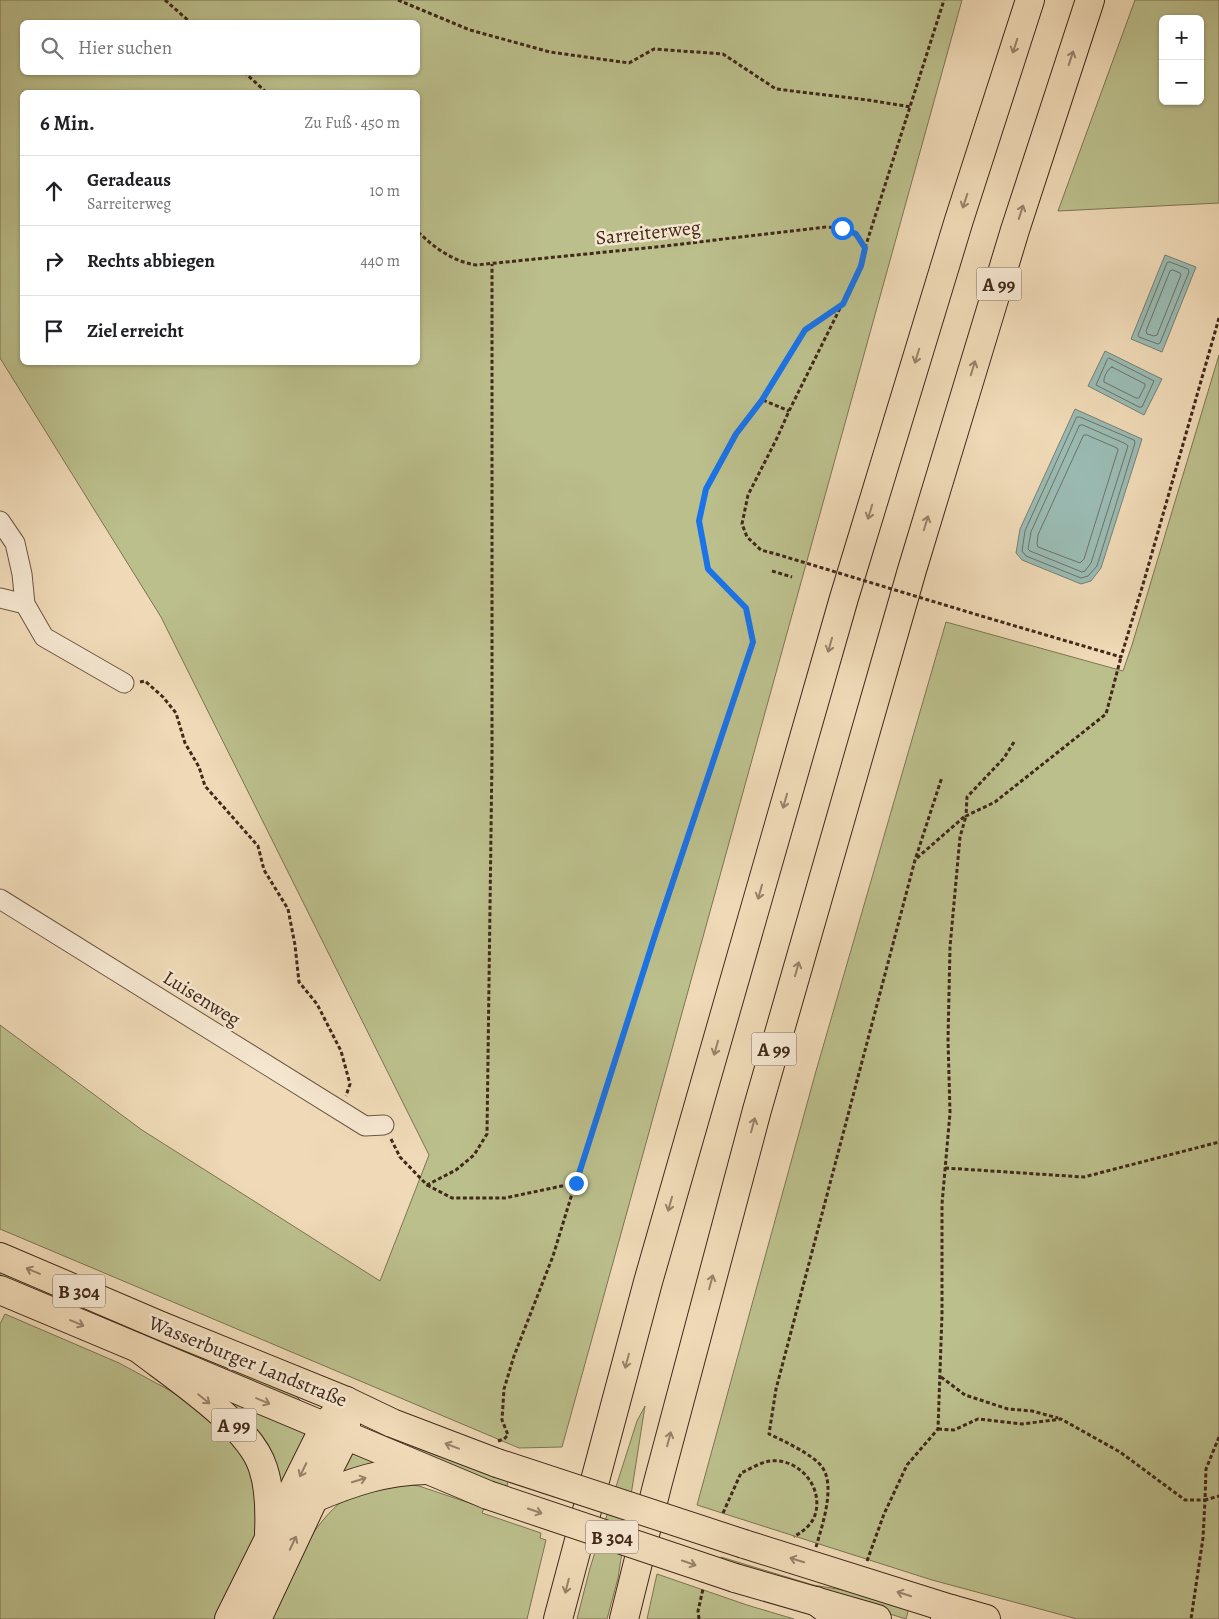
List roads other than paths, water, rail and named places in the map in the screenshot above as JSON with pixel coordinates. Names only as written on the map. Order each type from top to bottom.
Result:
[{"type":"main road","name":"A 99","points":[[558,1619],[648,1282],[844,598],[959,220],[1030,0]]},
{"type":"main road","name":"A 99","points":[[624,1619],[657,1486],[757,1110],[907,588],[1015,230],[1090,0]]},
{"type":"main road","name":"Wasserburger Landstraße","points":[[0,1257],[346,1401],[392,1422],[497,1453],[744,1544],[949,1616]]},
{"type":"main road","name":"Wasserburger Landstraße","points":[[0,1290],[488,1495],[735,1578],[816,1601]]},
{"type":"main road","name":"A 99","points":[[138,1348],[229,1419],[248,1440],[263,1467],[270,1504],[269,1538]]},
{"type":"main road","name":"A 99","points":[[229,1619],[269,1538],[335,1431],[346,1401]]},
{"type":"main road","points":[[257,1619],[314,1498],[335,1431]]},
{"type":"main road","points":[[314,1498],[346,1484],[377,1475],[402,1470],[426,1470]]},
{"type":"main road","points":[[816,1601],[839,1619]]},
{"type":"main road","name":"B 304","points":[[816,1601],[877,1619]]},
{"type":"main road","name":"B 304","points":[[949,1616],[986,1619]]},
{"type":"street","points":[[0,520],[15,543],[22,574],[24,604],[44,637],[124,683]]},
{"type":"street","points":[[0,598],[24,604]]},
{"type":"street","name":"Luisenweg","points":[[0,899],[365,1126],[384,1125]]},
{"type":"water","points":[[1165,255],[1196,267],[1162,352],[1131,339]]},
{"type":"water","points":[[1105,351],[1162,379],[1144,415],[1088,386]]},
{"type":"water","points":[[1075,409],[1142,439],[1101,568],[1091,581],[1081,584],[1022,560],[1016,553],[1020,529]]}]
